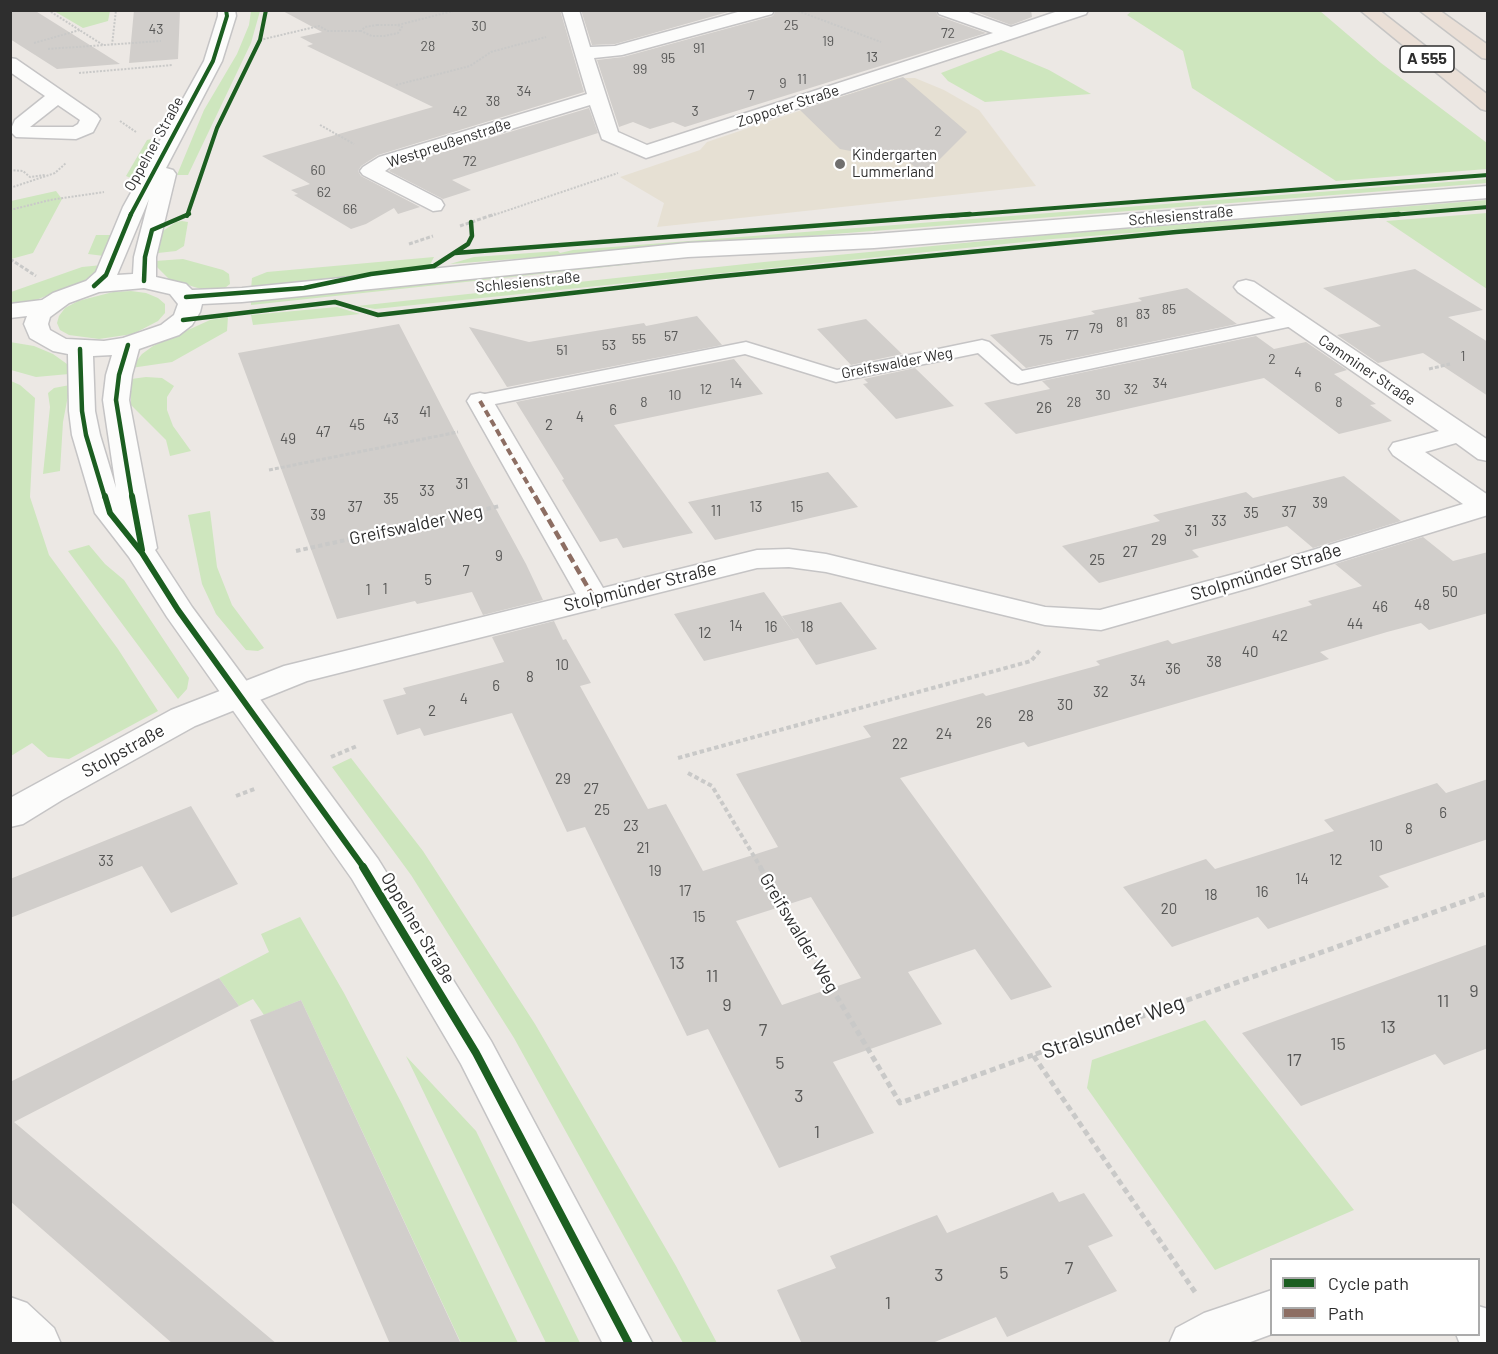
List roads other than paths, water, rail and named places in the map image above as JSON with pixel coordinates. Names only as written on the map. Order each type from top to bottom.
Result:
[{"type":"highway","name":"A 555","points":[[1368,10],[1488,105]]},
{"type":"highway","name":"A 555","points":[[1427,10],[1488,54]]},
{"type":"street","name":"Oppelner Straße","points":[[94,286],[106,275],[134,207],[213,61],[226,10]]},
{"type":"street","points":[[570,10],[597,97]]},
{"type":"street","points":[[583,52],[616,51],[766,10]]},
{"type":"street","points":[[945,10],[1011,33]]},
{"type":"street","name":"Zoppoter Straße","points":[[597,97],[609,135],[646,152],[1080,10]]},
{"type":"street","points":[[10,63],[57,96]]},
{"type":"street","name":"Westpreußenstraße","points":[[433,205],[370,171],[387,161],[597,97]]},
{"type":"street","name":"Oppelner Straße","points":[[144,282],[146,257],[160,195],[181,123]]},
{"type":"street","name":"Schlesienstraße","points":[[185,308],[698,264],[874,241],[1488,192]]},
{"type":"street","points":[[120,282],[144,282],[163,284],[178,290],[185,308],[160,334],[128,345],[80,349],[62,346],[29,334],[39,315],[48,306],[68,294],[94,286],[120,282]]},
{"type":"street","name":"Camminer Straße","points":[[1246,287],[1488,453]]},
{"type":"street","points":[[10,311],[48,306]]},
{"type":"street","name":"Oppelner Straße","points":[[128,345],[119,375],[116,400],[142,553]]},
{"type":"street","name":"Oppelner Straße","points":[[80,349],[82,411],[92,459],[110,513],[142,553],[178,610],[365,869],[476,1053],[629,1344]]},
{"type":"street","points":[[487,413],[594,598]]},
{"type":"street","name":"Stolpmünder Straße","points":[[1460,434],[1403,448],[1486,506]]},
{"type":"street","name":"Stolpmünder Straße","points":[[239,696],[296,673],[757,559],[789,558],[826,563],[1045,616],[1101,620],[1249,579],[1486,506]]},
{"type":"street","name":"Stolpstraße","points":[[10,815],[49,791],[183,718],[239,696]]},
{"type":"street","points":[[1215,1339],[1270,1313]]},
{"type":"street","points":[[10,1319],[37,1344]]},
{"type":"lane","name":"Greifswalder Weg","points":[[487,413],[746,348],[836,376],[982,346],[1018,378],[1295,320]]},
{"type":"place","name":"Kindergarten Lummerland","points":[[840,164]]}]
